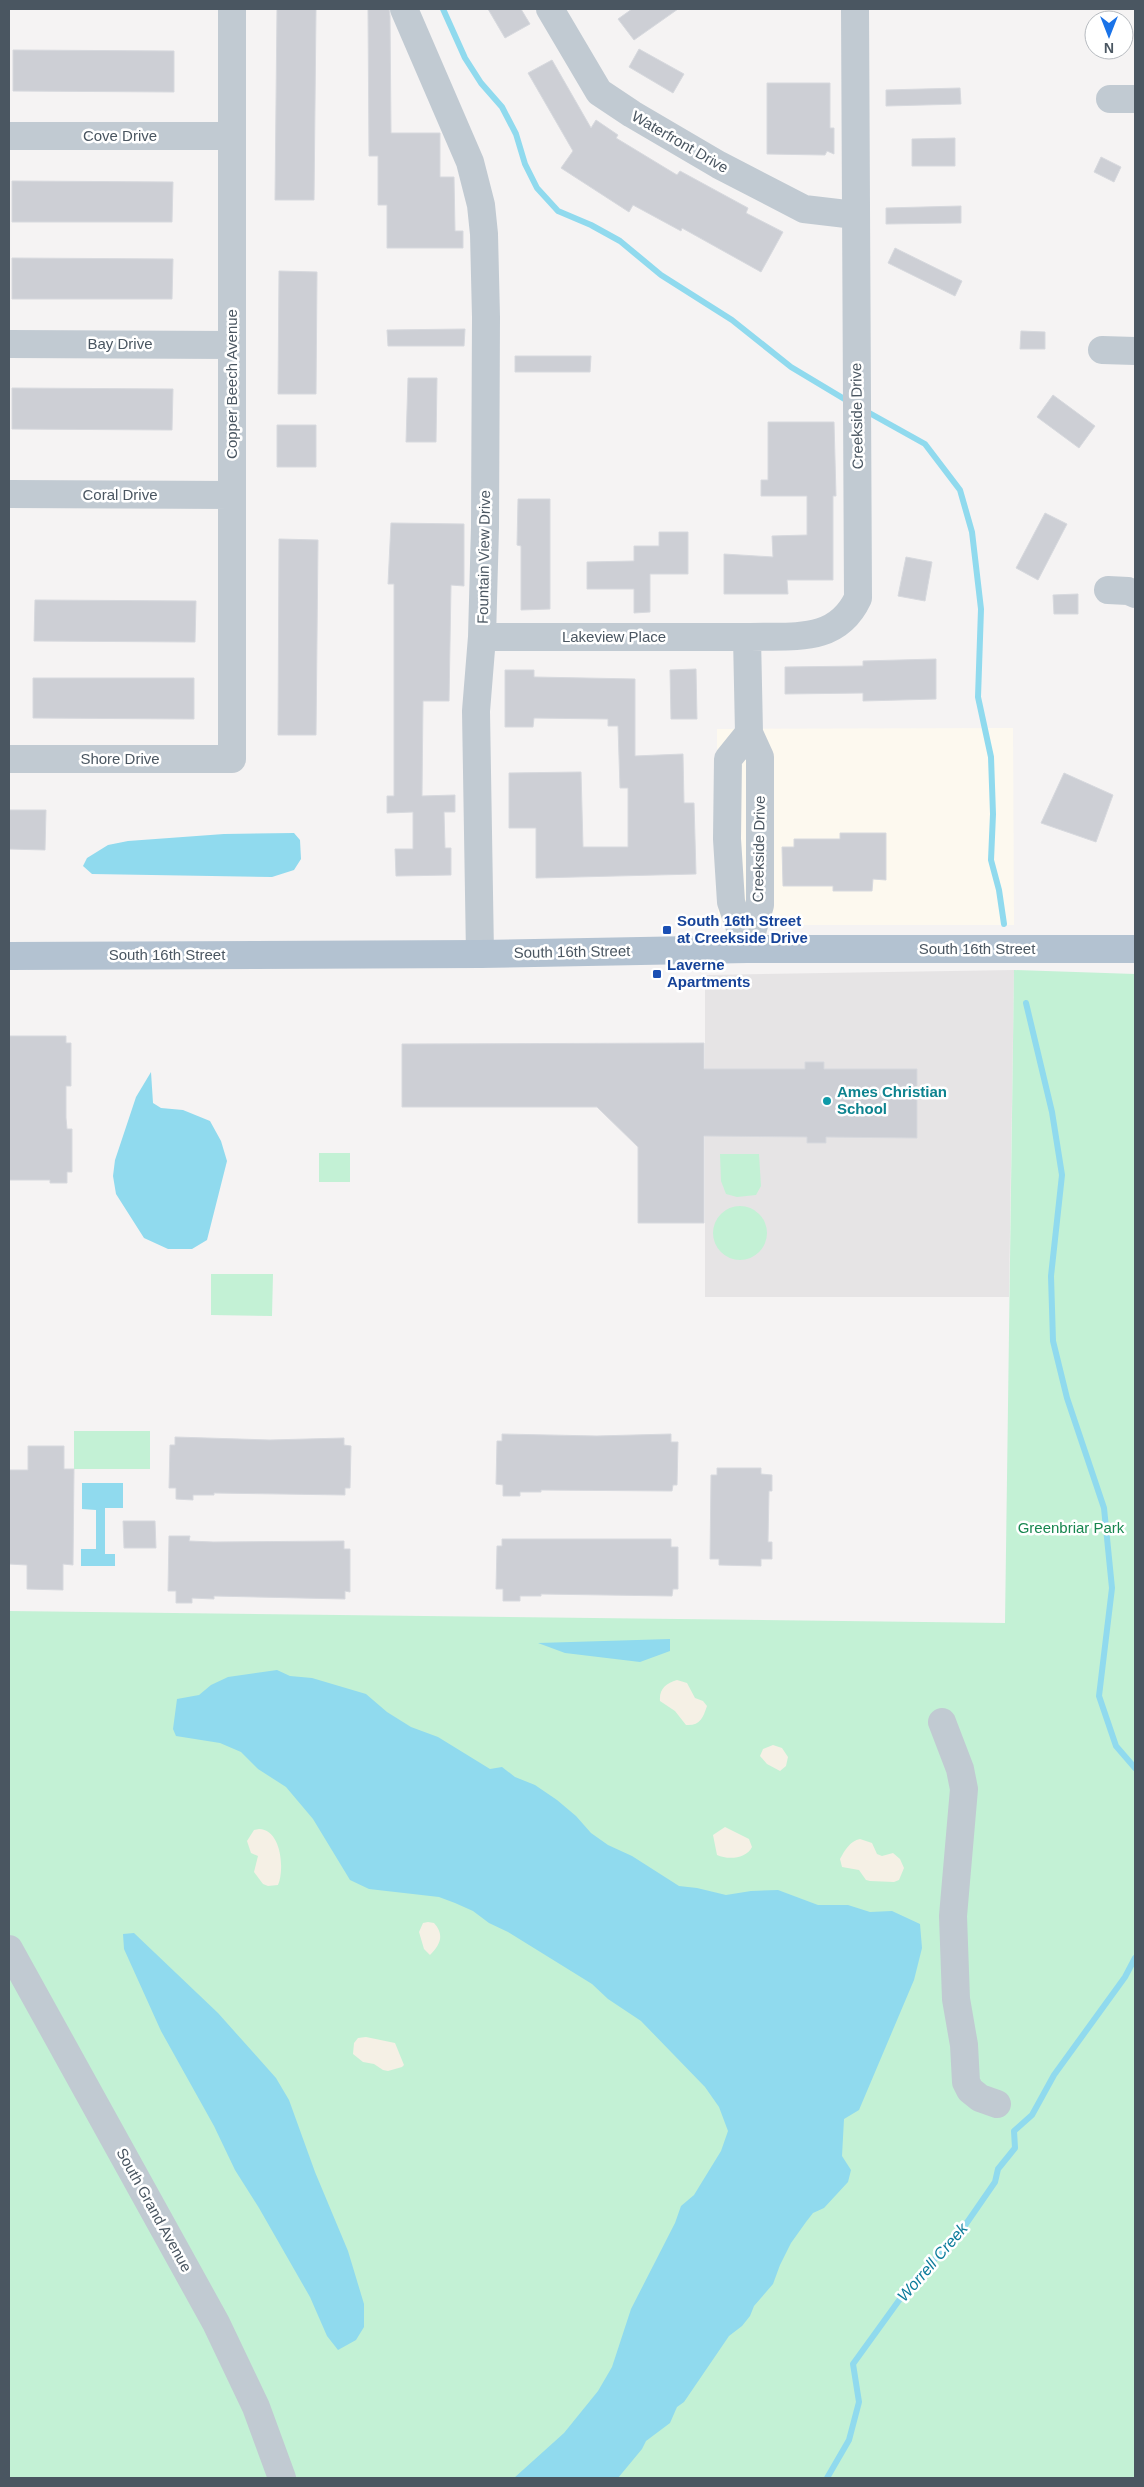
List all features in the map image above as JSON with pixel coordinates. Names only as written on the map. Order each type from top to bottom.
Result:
[{"type":"main road","name":"South 16th Street","points":[[9,956],[480,954],[747,949],[1135,949]]},
{"type":"street","name":"Copper Beech Avenue","points":[[232,9],[232,759]]},
{"type":"street","name":"Fountain View Drive","points":[[404,9],[470,162],[481,205],[486,317],[482,637],[476,711],[480,954]]},
{"type":"street","name":"Waterfront Drive","points":[[550,9],[600,92],[632,114],[719,165],[804,209],[855,215]]},
{"type":"street","name":"Creekside Drive","points":[[747,949],[760,905],[760,757],[749,733],[747,637],[818,635],[836,626],[851,614],[858,598],[855,9]]},
{"type":"street","name":"Cove Drive","points":[[9,136],[232,136]]},
{"type":"street","name":"Bay Drive","points":[[9,344],[232,345]]},
{"type":"street","points":[[1102,350],[1135,351]]},
{"type":"street","name":"Coral Drive","points":[[9,494],[232,495]]},
{"type":"street","points":[[1108,590],[1128,591],[1135,594]]},
{"type":"street","name":"Lakeview Place","points":[[482,637],[747,637]]},
{"type":"street","name":"Creekside Drive","points":[[747,949],[731,902],[727,839],[728,759],[749,733]]},
{"type":"street","name":"Shore Drive","points":[[9,759],[232,759]]},
{"type":"street","points":[[727,839],[760,839]]},
{"type":"street","points":[[942,1722],[960,1769],[964,1790],[953,1916],[956,2000],[964,2045],[964,2071],[970,2090],[980,2098],[997,2104]]},
{"type":"street","name":"South Grand Avenue","points":[[9,1949],[216,2323],[256,2407],[282,2478]]},
{"type":"shaded area","points":[[1013,728],[1014,925],[718,925],[717,729]]},
{"type":"shaded area","points":[[1014,970],[1009,1297],[705,1297],[705,975]]},
{"type":"green space","name":"Greenbriar Park","points":[[1014,970],[1135,974],[1135,2478],[9,2478],[9,1611],[1005,1623]]},
{"type":"green space","points":[[319,1153],[350,1153],[350,1182],[319,1182]]},
{"type":"green space","points":[[720,1154],[759,1154],[761,1186],[756,1195],[737,1197],[726,1194],[721,1181]]},
{"type":"green space","points":[[735,1206],[745,1206],[755,1210],[763,1218],[767,1233],[763,1248],[755,1256],[745,1260],[735,1260],[725,1256],[717,1248],[713,1238],[713,1228],[717,1218],[725,1210]]},
{"type":"green space","points":[[211,1274],[273,1274],[272,1316],[211,1315]]},
{"type":"green space","points":[[74,1431],[150,1431],[150,1469],[74,1469]]},
{"type":"sand","points":[[677,1680],[687,1683],[695,1698],[703,1701],[707,1706],[698,1723],[686,1725],[675,1711],[660,1701],[664,1687]]},
{"type":"sand","points":[[773,1745],[782,1748],[788,1757],[786,1766],[780,1771],[767,1764],[760,1756],[763,1749]]},
{"type":"sand","points":[[725,1827],[749,1839],[752,1847],[746,1854],[726,1858],[717,1855],[713,1835]]},
{"type":"sand","points":[[254,1830],[266,1831],[277,1842],[281,1860],[278,1885],[268,1886],[263,1884],[254,1872],[258,1856],[251,1853],[247,1841]]},
{"type":"sand","points":[[860,1839],[872,1843],[877,1854],[882,1856],[893,1853],[900,1859],[904,1868],[899,1880],[894,1882],[870,1881],[866,1880],[859,1870],[842,1867],[840,1859],[844,1852],[851,1844]]},
{"type":"sand","points":[[423,1923],[434,1923],[440,1936],[439,1944],[430,1955],[424,1949],[419,1932]]},
{"type":"sand","points":[[366,2037],[395,2043],[404,2065],[388,2071],[374,2064],[363,2062],[353,2054],[354,2043],[358,2038]]},
{"type":"water","points":[[294,833],[300,840],[301,859],[294,870],[272,877],[92,874],[83,866],[87,858],[108,845],[128,841],[224,834]]},
{"type":"water","points":[[151,1072],[153,1103],[161,1108],[183,1110],[210,1121],[221,1141],[227,1161],[207,1240],[192,1249],[168,1249],[144,1238],[116,1194],[113,1176],[115,1160],[136,1097]]},
{"type":"water","points":[[82,1483],[123,1483],[123,1508],[105,1508],[105,1554],[115,1554],[115,1566],[81,1566],[81,1549],[96,1549],[96,1510],[82,1509]]},
{"type":"water","points":[[670,1639],[670,1651],[640,1662],[565,1653],[538,1643]]},
{"type":"water","points":[[277,1670],[290,1676],[312,1678],[366,1694],[387,1712],[411,1727],[438,1737],[490,1769],[502,1767],[515,1777],[535,1785],[557,1800],[576,1816],[591,1833],[608,1845],[632,1856],[679,1886],[726,1895],[751,1891],[778,1890],[818,1905],[848,1905],[870,1912],[892,1911],[920,1924],[922,1948],[914,1980],[859,2110],[844,2119],[842,2156],[851,2170],[848,2182],[824,2208],[813,2213],[806,2222],[791,2243],[773,2284],[754,2306],[750,2316],[742,2326],[729,2336],[684,2402],[677,2407],[670,2423],[646,2441],[642,2449],[618,2478],[514,2478],[564,2433],[598,2391],[612,2367],[631,2309],[675,2223],[681,2206],[694,2195],[721,2151],[728,2131],[719,2107],[705,2087],[641,2021],[608,1999],[592,1984],[508,1932],[489,1923],[473,1911],[455,1903],[439,1897],[369,1889],[350,1880],[313,1819],[286,1787],[258,1769],[241,1752],[220,1743],[176,1736],[173,1729],[177,1699],[199,1695],[211,1685],[228,1677]]},
{"type":"water","points":[[134,1933],[218,2013],[276,2078],[289,2100],[315,2172],[348,2251],[364,2304],[364,2327],[356,2340],[338,2350],[327,2336],[310,2297],[235,2170],[214,2126],[161,2031],[124,1949],[123,1934]]},
{"type":"building","points":[[277,9],[316,9],[314,200],[275,200]]},
{"type":"building","points":[[368,9],[389,9],[391,133],[440,133],[440,177],[454,177],[455,231],[463,231],[463,248],[387,248],[387,205],[378,205],[378,156],[369,156]]},
{"type":"building","points":[[488,9],[521,9],[530,24],[505,38]]},
{"type":"building","points":[[632,9],[678,9],[634,40],[618,19]]},
{"type":"building","points":[[639,49],[684,74],[673,93],[629,67]]},
{"type":"building","points":[[13,50],[174,51],[174,92],[13,91]]},
{"type":"building","points":[[552,60],[591,128],[596,120],[618,135],[616,138],[677,175],[680,171],[748,208],[746,213],[783,232],[761,272],[682,228],[681,231],[633,205],[629,212],[561,168],[573,151],[528,73]]},
{"type":"building","points":[[767,83],[830,83],[830,128],[834,128],[834,154],[827,151],[825,155],[767,154]]},
{"type":"building","points":[[960,88],[961,104],[886,106],[886,90]]},
{"type":"building","points":[[955,138],[955,166],[912,166],[912,139]]},
{"type":"building","points":[[1101,157],[1121,167],[1114,182],[1094,172]]},
{"type":"building","points":[[12,181],[173,182],[172,222],[12,222]]},
{"type":"building","points":[[961,206],[961,223],[886,224],[886,208]]},
{"type":"building","points":[[895,248],[962,281],[955,296],[888,263]]},
{"type":"building","points":[[12,258],[173,259],[172,299],[12,299]]},
{"type":"building","points":[[279,271],[317,272],[316,394],[278,394]]},
{"type":"building","points":[[465,329],[464,346],[388,346],[387,330]]},
{"type":"building","points":[[1021,331],[1045,332],[1045,349],[1020,349]]},
{"type":"building","points":[[515,356],[591,356],[590,372],[515,372]]},
{"type":"building","points":[[408,378],[437,378],[436,442],[406,442]]},
{"type":"building","points":[[12,388],[173,389],[172,430],[12,429]]},
{"type":"building","points":[[1053,395],[1095,426],[1079,448],[1037,417]]},
{"type":"building","points":[[768,422],[834,422],[836,496],[833,496],[833,580],[787,580],[788,594],[724,594],[724,554],[773,557],[772,536],[807,535],[807,496],[761,496],[761,480],[768,480]]},
{"type":"building","points":[[277,425],[316,425],[316,467],[277,467]]},
{"type":"building","points":[[518,499],[550,499],[550,609],[521,610],[521,546],[517,545]]},
{"type":"building","points":[[1045,513],[1067,524],[1038,580],[1016,568]]},
{"type":"building","points":[[391,523],[464,524],[464,586],[451,585],[449,701],[423,701],[422,796],[455,795],[455,812],[444,812],[445,848],[451,848],[451,875],[396,876],[395,849],[413,849],[413,812],[387,813],[387,796],[394,796],[394,584],[388,584]]},
{"type":"building","points":[[659,532],[688,532],[688,574],[650,574],[650,612],[634,613],[634,589],[587,589],[587,562],[634,561],[634,546],[659,546]]},
{"type":"building","points":[[279,539],[318,540],[316,735],[278,735]]},
{"type":"building","points":[[906,557],[932,562],[925,601],[898,596]]},
{"type":"building","points":[[1078,594],[1078,614],[1054,614],[1053,595]]},
{"type":"building","points":[[35,600],[196,601],[195,642],[34,641]]},
{"type":"building","points":[[936,659],[936,699],[863,701],[863,693],[785,694],[785,667],[863,666],[863,661]]},
{"type":"building","points":[[696,669],[697,719],[671,719],[670,670]]},
{"type":"building","points":[[505,670],[534,670],[534,677],[635,679],[635,756],[683,754],[684,803],[694,803],[696,874],[536,878],[536,828],[509,828],[509,773],[581,772],[583,847],[628,847],[628,788],[620,788],[618,726],[608,726],[608,719],[534,718],[533,727],[505,727]]},
{"type":"building","points":[[33,678],[194,678],[194,719],[33,718]]},
{"type":"building","points":[[1064,773],[1113,795],[1096,842],[1041,823]]},
{"type":"building","points":[[9,810],[46,810],[45,850],[9,849]]},
{"type":"building","points":[[840,833],[886,833],[886,880],[873,879],[872,891],[833,891],[833,886],[783,886],[782,847],[794,847],[794,839],[840,839]]},
{"type":"building","points":[[9,1036],[66,1036],[66,1043],[71,1043],[71,1086],[66,1086],[66,1118],[67,1129],[72,1129],[72,1172],[67,1172],[67,1183],[50,1183],[50,1180],[9,1180]]},
{"type":"building","points":[[704,1043],[704,1069],[805,1069],[805,1062],[824,1062],[824,1069],[917,1069],[917,1138],[826,1137],[826,1143],[807,1143],[807,1137],[704,1136],[704,1223],[638,1223],[638,1147],[597,1107],[402,1107],[402,1044]]},
{"type":"building","points":[[502,1434],[597,1436],[671,1434],[671,1442],[678,1442],[677,1485],[673,1485],[672,1491],[541,1490],[541,1492],[520,1492],[520,1496],[503,1496],[503,1485],[496,1484],[497,1441],[502,1441]]},
{"type":"building","points":[[175,1437],[270,1440],[344,1438],[344,1445],[351,1446],[350,1488],[345,1488],[345,1495],[214,1493],[214,1495],[193,1495],[193,1500],[176,1499],[176,1488],[169,1488],[170,1445],[175,1445]]},
{"type":"building","points":[[28,1446],[64,1446],[64,1469],[74,1469],[73,1565],[63,1564],[63,1590],[27,1589],[27,1565],[9,1564],[9,1470],[28,1470]]},
{"type":"building","points":[[717,1468],[761,1468],[761,1474],[772,1475],[772,1491],[769,1491],[768,1542],[772,1542],[772,1559],[761,1559],[761,1566],[719,1565],[719,1559],[710,1559],[711,1475],[717,1475]]},
{"type":"building","points":[[123,1521],[155,1521],[156,1548],[124,1548]]},
{"type":"building","points":[[169,1536],[190,1536],[189,1541],[213,1542],[344,1541],[344,1549],[350,1549],[350,1592],[345,1591],[345,1599],[214,1596],[214,1599],[192,1598],[192,1603],[176,1603],[176,1591],[168,1591]]},
{"type":"building","points":[[502,1539],[671,1539],[671,1547],[678,1547],[678,1589],[673,1589],[672,1596],[541,1594],[541,1596],[520,1596],[520,1601],[503,1601],[503,1589],[496,1589],[497,1546],[502,1546]]},
{"type":"waterway","points":[[443,9],[465,58],[481,83],[502,107],[516,134],[525,164],[537,188],[558,211],[591,225],[620,241],[661,275],[732,320],[791,367],[851,403]]},
{"type":"waterway","points":[[864,410],[925,444],[960,490],[972,532],[981,609],[978,697],[991,757],[993,814],[991,860],[999,890],[1004,924]]},
{"type":"waterway","points":[[1026,1003],[1052,1112],[1062,1175],[1051,1276],[1053,1341],[1067,1398],[1104,1508],[1112,1588],[1099,1696],[1116,1746],[1135,1768]]},
{"type":"waterway","name":"Worrell Creek","points":[[827,2478],[849,2440],[859,2402],[853,2364],[913,2281],[957,2237],[995,2182],[998,2169],[1015,2148],[1014,2131],[1032,2115],[1054,2075],[1125,1977],[1135,1958]]},
{"type":"place","name":"South 16th Street at Creekside Drive","points":[[667,930]]},
{"type":"place","name":"Laverne Apartments","points":[[657,974]]},
{"type":"place","name":"Ames Christian School","points":[[827,1101]]}]
